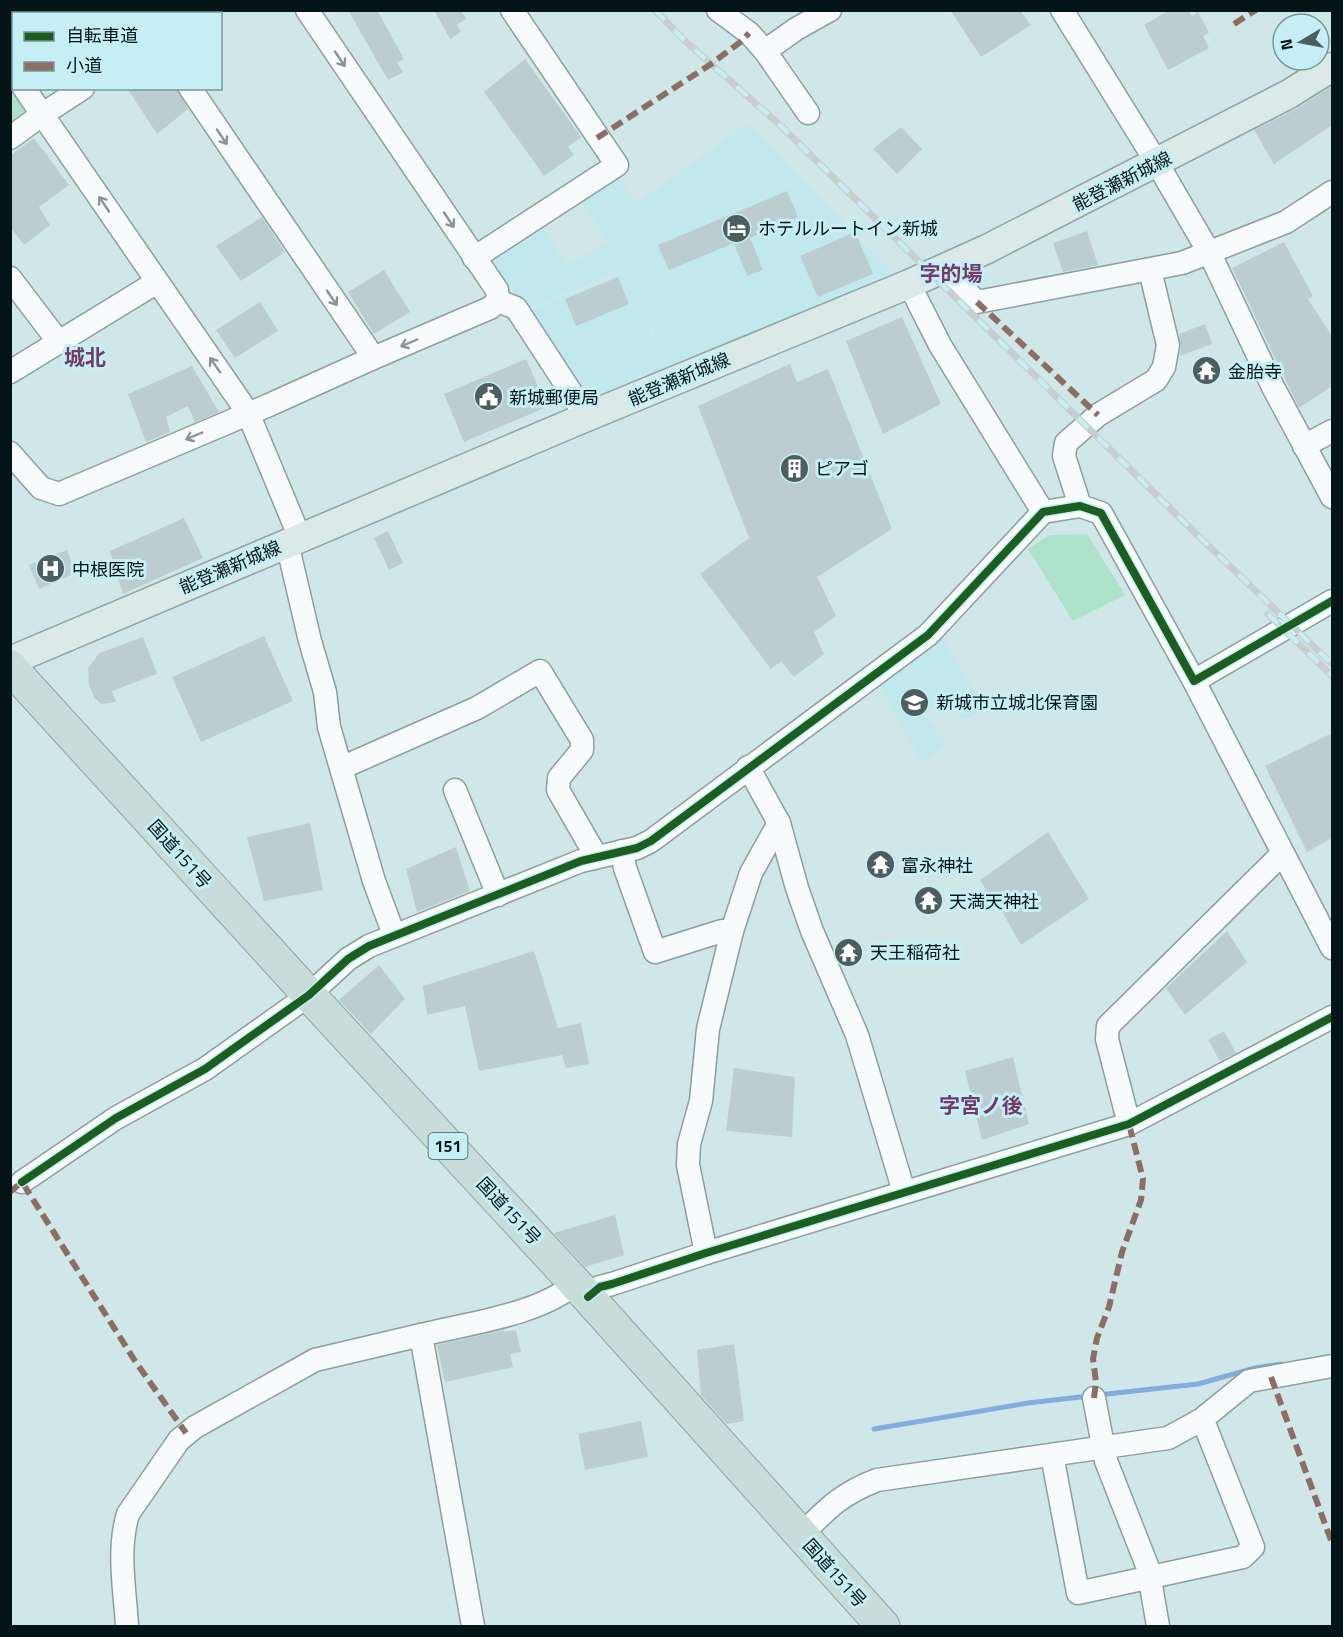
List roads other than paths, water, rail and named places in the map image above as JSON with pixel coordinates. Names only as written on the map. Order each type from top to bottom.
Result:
[{"type":"highway","name":"国道151号","points":[[10,667],[582,1290],[801,1535],[877,1624]]},
{"type":"main road","name":"能登瀬新城線","points":[[10,661],[943,269],[1157,163],[1289,94],[1332,67]]},
{"type":"street","points":[[307,10],[497,290],[498,301]]},
{"type":"street","points":[[474,258],[616,165],[512,10]]},
{"type":"street","points":[[718,10],[749,33],[765,51],[808,113]]},
{"type":"street","points":[[765,51],[791,20],[830,10]]},
{"type":"street","points":[[1062,10],[1157,163],[1210,254],[1304,446],[1332,497]]},
{"type":"street","points":[[25,90],[248,413],[293,541],[310,641],[325,692],[329,727],[374,881],[394,935]]},
{"type":"street","points":[[10,138],[80,90]]},
{"type":"street","points":[[190,90],[367,348],[371,359]]},
{"type":"street","points":[[943,269],[976,302],[1150,270],[1210,254],[1286,222],[1332,192]]},
{"type":"street","points":[[1080,506],[1064,456],[1066,443],[1098,414],[1156,380],[1164,368],[1168,345],[1150,270]]},
{"type":"street","points":[[10,278],[58,341]]},
{"type":"street","points":[[10,372],[157,282]]},
{"type":"street","points":[[909,284],[940,345],[1043,512]]},
{"type":"street","points":[[10,453],[41,488],[59,494],[490,308],[498,301]]},
{"type":"street","points":[[498,301],[516,308],[576,400],[585,418]]},
{"type":"street","points":[[1304,446],[1332,431]]},
{"type":"street","points":[[22,1182],[116,1118],[205,1070],[309,995],[348,959],[369,946],[594,858],[637,848],[651,841],[928,635],[1043,512],[1080,506],[1101,513],[1237,761],[1282,854],[1332,948]]},
{"type":"street","points":[[1194,681],[1332,601]]},
{"type":"street","points":[[341,768],[477,708],[540,671],[582,740],[582,750],[559,778],[558,790],[592,849],[594,858]]},
{"type":"street","points":[[748,767],[779,823],[812,931],[857,1035],[904,1192]]},
{"type":"street","points":[[455,790],[498,895]]},
{"type":"street","points":[[706,1253],[688,1165],[689,1144],[702,1101],[708,1029],[732,931],[751,873],[779,823]]},
{"type":"street","points":[[622,851],[625,868],[655,952],[722,931],[732,931]]},
{"type":"street","points":[[1129,1124],[1107,1039],[1108,1026],[1282,854]]},
{"type":"street","points":[[127,1626],[123,1529],[129,1514],[186,1433],[315,1360],[534,1308],[565,1292],[612,1284],[706,1253],[1129,1124],[1332,1017]]},
{"type":"street","points":[[421,1335],[473,1626]]},
{"type":"street","points":[[801,1535],[832,1504],[853,1489],[877,1480],[1168,1438],[1201,1420],[1249,1381],[1332,1366]]},
{"type":"street","points":[[1094,1398],[1103,1448],[1150,1576],[1158,1626]]},
{"type":"street","points":[[1052,1455],[1078,1593],[1243,1557],[1253,1547],[1201,1420]]},
{"type":"waterway","points":[[1098,1395],[1198,1384],[1255,1368],[1281,1364]]},
{"type":"waterway","points":[[874,1429],[1028,1403],[1089,1396]]},
{"type":"railway","points":[[655,10],[683,39],[780,125],[1188,526],[1332,664]]},
{"type":"railway","points":[[1268,614],[1332,676]]},
{"type":"place","name":"ホテルルートイン新城","points":[[737,228]]},
{"type":"place","name":"金胎寺","points":[[1207,371]]},
{"type":"place","name":"新城郵便局","points":[[488,397]]},
{"type":"place","name":"ピアゴ","points":[[794,468]]},
{"type":"place","name":"中根医院","points":[[51,569]]},
{"type":"place","name":"新城市立城北保育園","points":[[915,702]]},
{"type":"place","name":"富永神社","points":[[880,865]]},
{"type":"place","name":"天満天神社","points":[[928,901]]},
{"type":"place","name":"天王稲荷社","points":[[849,952]]},
{"type":"district","name":"字的場","points":[[951,273]]},
{"type":"district","name":"城北","points":[[85,357]]},
{"type":"district","name":"字宮ノ後","points":[[981,1105]]}]
